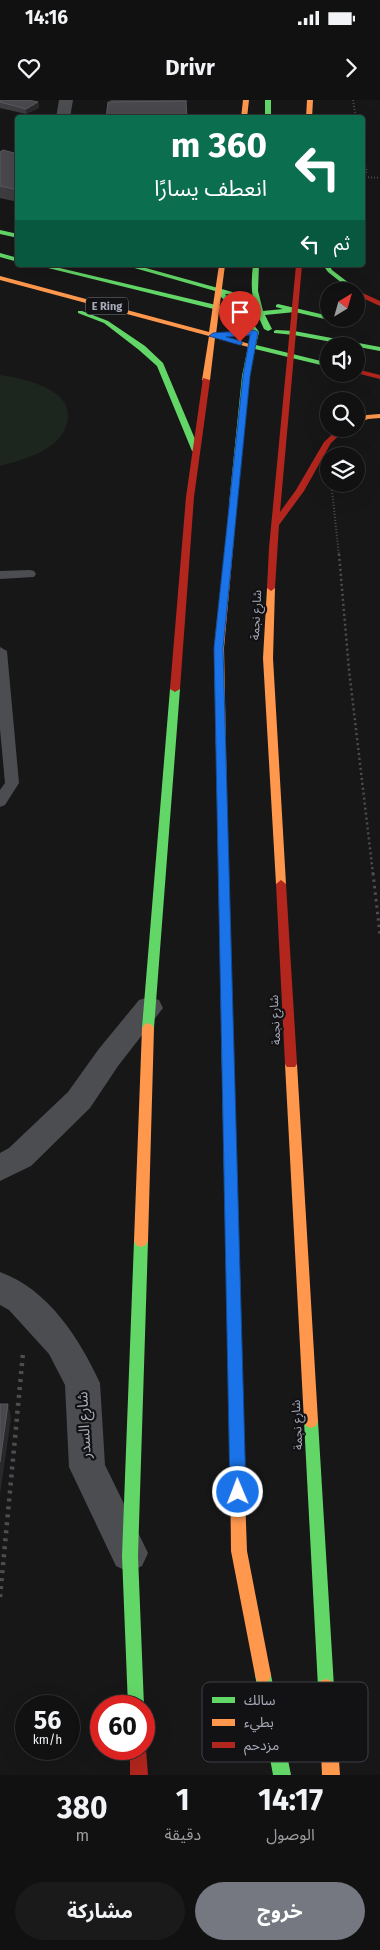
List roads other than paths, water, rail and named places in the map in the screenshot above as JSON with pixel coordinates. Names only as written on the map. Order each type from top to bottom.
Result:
[{"type":"main road","points":[[244,115],[246,100]]},
{"type":"main road","points":[[268,100],[268,115]]},
{"type":"main road","points":[[309,115],[310,100]]},
{"type":"main road","points":[[0,232],[15,236]]},
{"type":"main road","points":[[0,255],[15,259]]},
{"type":"main road","points":[[47,267],[240,313],[259,314],[295,310]]},
{"type":"main road","points":[[134,267],[320,316]]},
{"type":"main road","points":[[136,1695],[130,1556],[149,1008],[186,544],[206,371],[213,336],[217,289],[222,267]]},
{"type":"main road","points":[[256,267],[253,299],[259,314],[270,332],[291,357]]},
{"type":"main road","name":"شارع نجمة","points":[[299,267],[274,526],[268,658],[326,1682]]},
{"type":"main road","points":[[327,267],[344,282]]},
{"type":"main road","points":[[0,279],[106,322],[142,348],[160,365],[197,453]]},
{"type":"main road","name":"E Ring","points":[[0,279],[320,363]]},
{"type":"main road","points":[[217,289],[249,322],[254,332],[253,346],[246,376],[218,648],[239,1551],[264,1682]]},
{"type":"main road","points":[[365,296],[380,304]]},
{"type":"main road","points":[[213,336],[254,332],[294,333],[380,349]]},
{"type":"main road","points":[[365,373],[380,377]]},
{"type":"main road","points":[[365,418],[380,416]]},
{"type":"main road","points":[[274,526],[313,469],[331,437]]},
{"type":"main road","points":[[138,1760],[139,1775]]},
{"type":"main road","points":[[280,1762],[282,1775]]},
{"type":"main road","name":"شارع نجمة","points":[[330,1762],[331,1775]]},
{"type":"street","points":[[64,115],[66,100]]},
{"type":"street","points":[[0,1168],[20,1158],[79,1100],[108,1058],[149,1008]]},
{"type":"street","name":"شارع السدر","points":[[10,1294],[61,1343],[82,1383],[87,1467],[130,1556]]},
{"type":"lane","points":[[0,575],[30,574]]},
{"type":"lane","points":[[0,651],[12,783],[0,802]]}]
